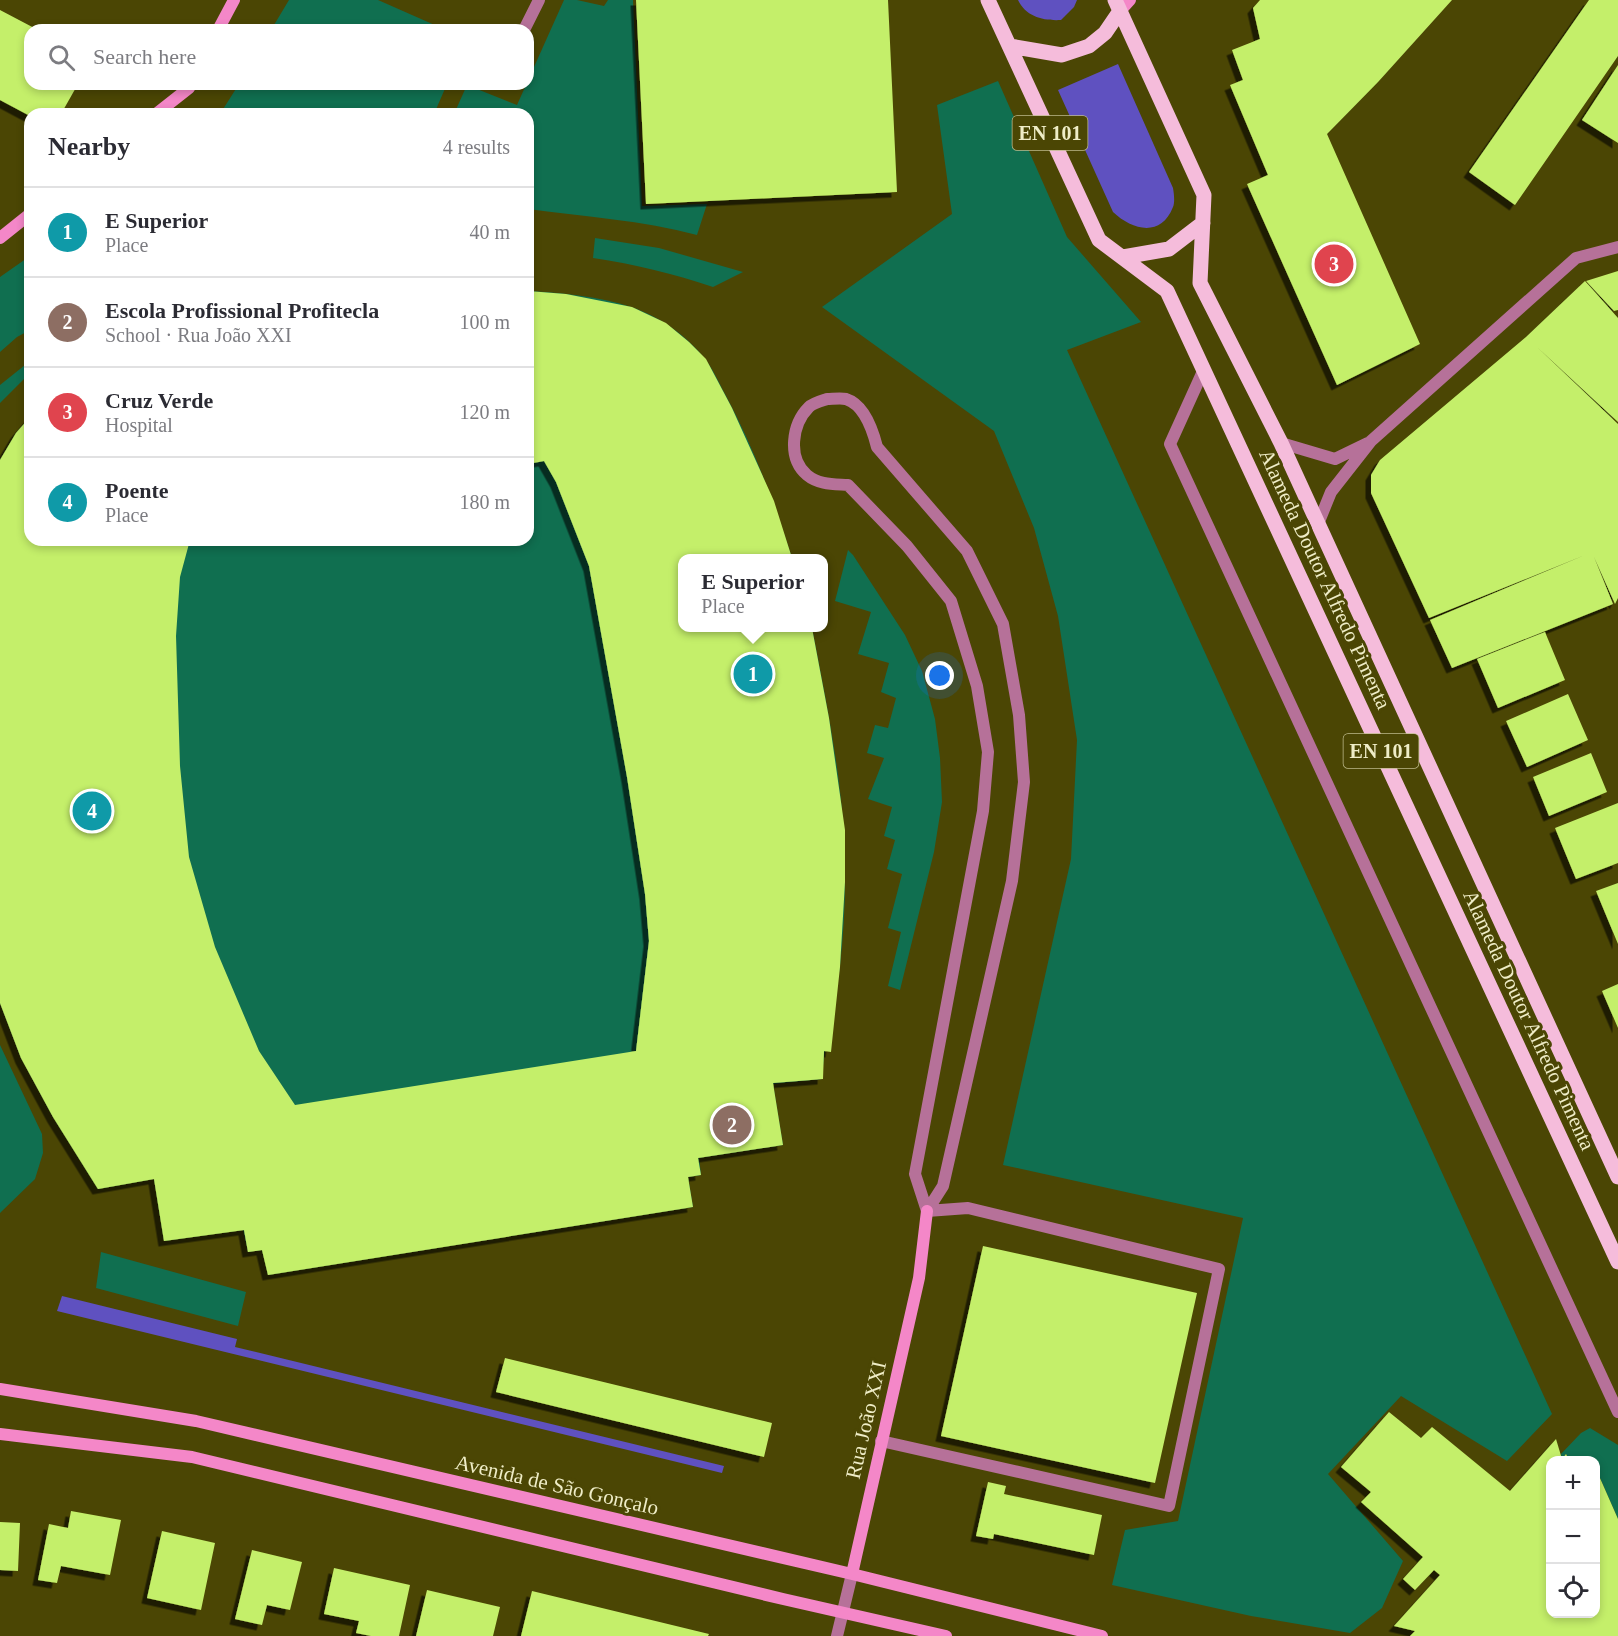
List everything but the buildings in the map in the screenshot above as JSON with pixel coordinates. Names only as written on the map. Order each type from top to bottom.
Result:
[{"type":"main road","name":"Alameda Doutor Alfredo Pimenta","points":[[988,0],[1099,240],[1167,291],[1618,1262]]},
{"type":"main road","name":"Alameda Doutor Alfredo Pimenta","points":[[1010,46],[1062,55],[1089,46],[1105,33],[1122,4]]},
{"type":"main road","name":"Alameda Doutor Alfredo Pimenta","points":[[1122,4],[1204,195],[1200,283],[1281,443],[1618,1177]]},
{"type":"main road","points":[[1123,257],[1169,249],[1203,223]]},
{"type":"street","points":[[221,24],[234,0]]},
{"type":"street","points":[[527,24],[539,0]]},
{"type":"street","points":[[164,108],[186,90]]},
{"type":"street","points":[[0,238],[24,219]]},
{"type":"street","points":[[1318,524],[1332,492],[1371,441],[1576,258],[1618,248]]},
{"type":"street","points":[[1204,369],[1170,444],[1618,1412]]},
{"type":"street","points":[[826,399],[847,399],[858,408],[871,426],[877,447],[967,551],[1003,624],[1019,715],[1024,782],[1012,880],[943,1186],[927,1211],[915,1174],[983,811],[988,752],[977,686],[951,601],[907,546],[848,485],[821,483],[806,475],[797,461],[793,444],[797,426],[810,406],[826,399]]},
{"type":"street","points":[[1281,443],[1335,459],[1371,441]]},
{"type":"street","points":[[881,1441],[1170,1506],[1219,1269],[968,1208],[927,1211]]},
{"type":"street","name":"Rua João XXI","points":[[837,1636],[919,1278],[927,1211]]},
{"type":"street","name":"Avenida de São Gonçalo","points":[[0,1389],[196,1421],[852,1574],[1102,1636]]},
{"type":"street","points":[[0,1434],[192,1457],[946,1636]]},
{"type":"green space","points":[[289,0],[378,0],[432,24],[275,24]]},
{"type":"green space","points":[[564,0],[577,0],[604,6],[608,0],[633,0],[642,206],[707,204],[697,235],[634,222],[534,210],[534,108],[457,108],[465,90],[480,90],[517,105],[524,90],[534,90],[534,67]]},
{"type":"green space","points":[[998,81],[1067,237],[1141,322],[1067,350],[1552,1414],[1507,1461],[1401,1396],[1328,1474],[1403,1561],[1382,1608],[1350,1633],[1251,1616],[1112,1585],[1125,1530],[1178,1521],[1243,1218],[1003,1165],[1071,859],[1077,740],[1058,616],[1034,528],[994,431],[822,307],[952,214],[937,105]]},
{"type":"green space","points":[[235,90],[444,90],[437,108],[224,108]]},
{"type":"green space","points":[[595,238],[659,248],[743,272],[713,287],[654,270],[593,258]]},
{"type":"green space","points":[[24,260],[24,333],[0,352],[0,277]]},
{"type":"green space","points":[[534,291],[619,303],[662,321],[681,335],[708,363],[735,414],[754,454],[791,554],[678,554],[678,632],[813,632],[835,753],[843,816],[845,901],[841,955],[822,1079],[773,1084],[783,1145],[699,1158],[701,1175],[688,1177],[693,1207],[268,1275],[262,1250],[248,1252],[243,1230],[164,1241],[154,1179],[98,1189],[53,1117],[21,1058],[0,1003],[0,460],[24,424],[24,546],[534,546]]},
{"type":"green space","points":[[24,366],[24,379],[0,403],[0,385]]},
{"type":"green space","points":[[848,550],[905,635],[922,671],[935,719],[940,758],[942,802],[934,852],[900,990],[888,986],[901,932],[888,928],[902,874],[887,869],[895,840],[884,836],[892,807],[868,799],[884,758],[867,753],[875,725],[888,728],[896,698],[881,692],[889,663],[858,654],[871,612],[835,601]]},
{"type":"green space","points":[[0,1045],[42,1134],[43,1153],[35,1179],[0,1213]]},
{"type":"green space","points":[[101,1252],[246,1292],[238,1326],[96,1288]]},
{"type":"green space","points":[[1590,1428],[1618,1445],[1618,1519],[1600,1478],[1600,1456],[1567,1456],[1566,1454],[1561,1456],[1581,1433]]},
{"type":"shaded area","points":[[1018,0],[1077,0],[1074,7],[1061,20],[1055,20],[1036,17],[1021,6]]},
{"type":"shaded area","points":[[1118,64],[1173,188],[1173,207],[1168,217],[1154,227],[1137,227],[1113,212],[1058,90]]},
{"type":"shaded area","points":[[62,1296],[237,1339],[235,1347],[724,1466],[722,1473],[57,1311]]},
{"type":"place","name":"Cruz Verde","points":[[1334,264]]},
{"type":"place","name":"E Superior","points":[[753,674]]},
{"type":"place","name":"Poente","points":[[92,811]]},
{"type":"place","name":"Escola Profissional Profitecla","points":[[732,1125]]}]
